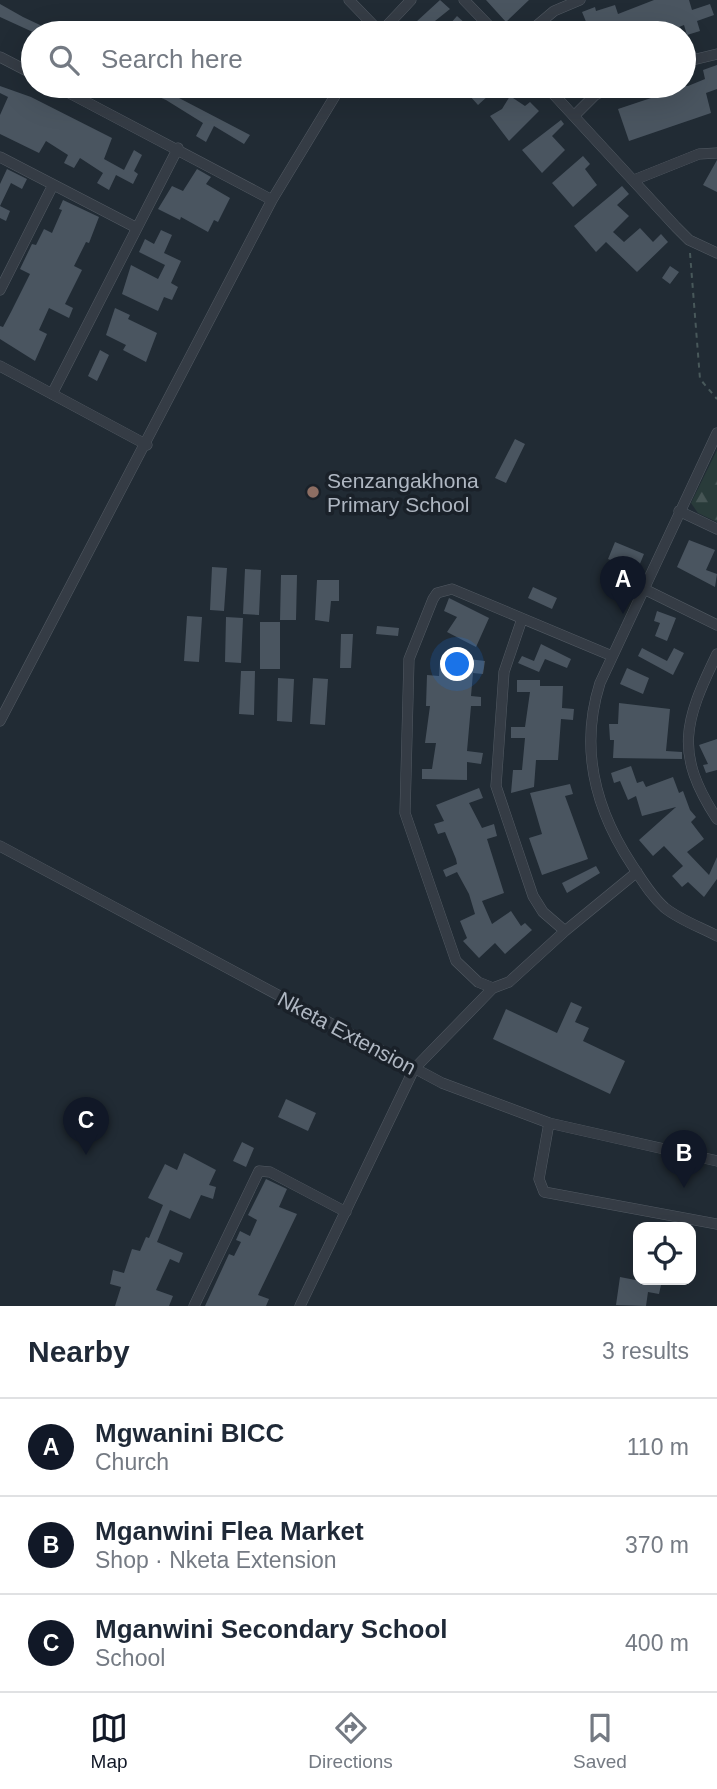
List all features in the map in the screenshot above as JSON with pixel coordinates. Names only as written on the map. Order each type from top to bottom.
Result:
[{"type":"street","points":[[349,0],[369,21]]},
{"type":"street","points":[[391,21],[411,0]]},
{"type":"street","points":[[464,0],[484,21]]},
{"type":"street","points":[[542,21],[554,11],[580,0]]},
{"type":"street","points":[[696,59],[717,54]]},
{"type":"street","points":[[0,57],[21,68]]},
{"type":"street","points":[[80,98],[272,200]]},
{"type":"street","points":[[0,720],[272,200],[334,98]]},
{"type":"street","points":[[557,98],[690,240],[717,253]]},
{"type":"street","points":[[574,116],[592,98]]},
{"type":"street","points":[[52,394],[135,227],[178,148]]},
{"type":"street","points":[[634,180],[699,154],[717,153]]},
{"type":"street","points":[[0,157],[135,227]]},
{"type":"street","points":[[0,290],[53,185]]},
{"type":"street","points":[[0,366],[146,445]]},
{"type":"street","points":[[717,433],[600,682],[593,709],[591,772],[611,831],[636,872],[665,908],[717,936]]},
{"type":"street","points":[[679,512],[717,529]]},
{"type":"street","points":[[644,589],[717,625]]},
{"type":"street","points":[[494,988],[478,982],[456,961],[404,813],[409,659],[433,599],[445,590],[464,592],[612,656]]},
{"type":"street","points":[[522,619],[504,672],[496,786],[533,896],[544,912],[565,931]]},
{"type":"street","points":[[717,654],[691,712],[688,743],[689,761],[695,782],[717,819]]},
{"type":"street","name":"Nketa Extension","points":[[0,846],[414,1069],[483,1100],[549,1124],[717,1161]]},
{"type":"street","points":[[300,1306],[414,1069],[494,988],[509,982],[636,872]]},
{"type":"street","points":[[549,1124],[539,1179],[544,1192],[717,1224]]},
{"type":"street","points":[[194,1306],[259,1171],[270,1172],[346,1212]]},
{"type":"path","points":[[690,240],[700,379],[717,400]]},
{"type":"green space","points":[[717,450],[717,522],[698,513],[691,503]]},
{"type":"building","points":[[440,0],[450,9],[435,21],[417,21]]},
{"type":"building","points":[[486,0],[529,0],[507,21]]},
{"type":"building","points":[[654,0],[689,0],[692,10],[710,4],[714,15],[697,21],[700,31],[696,32],[696,21],[586,21],[582,12],[595,7],[596,11],[615,5],[618,14]]},
{"type":"building","points":[[0,4],[32,21],[21,21],[21,27],[0,17]]},
{"type":"building","points":[[717,65],[717,89],[706,93],[711,113],[629,141],[618,109],[651,98],[696,98],[696,83],[705,79],[703,70]]},
{"type":"building","points":[[0,86],[21,93],[21,98],[33,98],[112,138],[104,159],[124,170],[134,150],[142,155],[134,171],[138,174],[133,184],[116,175],[109,190],[97,183],[103,173],[80,158],[74,168],[64,163],[68,155],[46,141],[39,153],[0,134],[0,115],[8,97],[0,93]]},
{"type":"building","points":[[161,98],[179,98],[250,135],[244,144],[214,126],[206,142],[196,136],[203,123]]},
{"type":"building","points":[[472,98],[486,98],[478,105]]},
{"type":"building","points":[[509,98],[513,98],[525,106],[530,102],[539,111],[509,141],[490,116],[502,109]]},
{"type":"building","points":[[561,120],[564,124],[552,136],[565,150],[542,173],[522,150]]},
{"type":"building","points":[[583,156],[590,164],[585,169],[597,185],[573,207],[552,183]]},
{"type":"building","points":[[717,160],[717,192],[703,185]]},
{"type":"building","points":[[7,169],[27,179],[22,189],[11,183],[0,206],[0,184]]},
{"type":"building","points":[[197,169],[211,177],[206,184],[230,198],[218,222],[214,220],[208,232],[181,217],[180,220],[158,209],[172,186],[183,191]]},
{"type":"building","points":[[622,186],[629,194],[617,205],[629,216],[613,232],[624,242],[640,228],[653,242],[661,234],[668,242],[637,272],[606,242],[596,252],[574,226]]},
{"type":"building","points":[[63,200],[99,217],[89,243],[86,242],[74,266],[82,270],[65,304],[73,308],[69,318],[49,308],[39,330],[47,334],[35,361],[0,339],[0,326],[3,327],[30,274],[20,269],[32,244],[36,245],[44,229],[52,233],[62,210],[59,209]]},
{"type":"building","points":[[0,206],[10,211],[6,221],[0,218]]},
{"type":"building","points":[[161,230],[172,235],[164,253],[181,261],[171,283],[178,287],[172,300],[164,297],[158,311],[122,294],[131,265],[158,279],[165,265],[139,252],[145,239],[154,244]]},
{"type":"building","points":[[670,266],[679,272],[670,284],[662,278]]},
{"type":"building","points":[[115,308],[130,315],[128,319],[157,333],[146,362],[123,350],[126,345],[106,335]]},
{"type":"building","points":[[100,350],[109,355],[97,381],[88,376]]},
{"type":"building","points":[[515,439],[525,444],[506,483],[495,478]]},
{"type":"building","points":[[689,540],[715,550],[706,570],[717,574],[715,587],[677,567]]},
{"type":"building","points":[[615,542],[644,554],[637,571],[608,559]]},
{"type":"building","points":[[212,567],[227,568],[224,611],[210,610]]},
{"type":"building","points":[[245,569],[261,570],[259,615],[243,614]]},
{"type":"building","points":[[281,575],[297,575],[296,620],[280,620]]},
{"type":"building","points":[[317,580],[339,580],[339,601],[331,601],[329,622],[315,620]]},
{"type":"building","points":[[533,587],[557,598],[552,609],[528,598]]},
{"type":"building","points":[[449,598],[489,618],[476,647],[447,632],[457,617],[444,611]]},
{"type":"building","points":[[657,611],[676,618],[667,641],[655,636],[660,623],[654,621]]},
{"type":"building","points":[[187,616],[202,617],[199,662],[184,661]]},
{"type":"building","points":[[226,617],[243,618],[241,663],[225,662]]},
{"type":"building","points":[[260,622],[280,622],[280,669],[260,669]]},
{"type":"building","points":[[377,626],[399,628],[398,636],[376,634]]},
{"type":"building","points":[[341,634],[353,634],[351,668],[340,668]]},
{"type":"building","points":[[541,644],[571,659],[567,668],[545,659],[539,672],[518,663],[522,656],[534,661]]},
{"type":"building","points":[[642,648],[667,661],[674,648],[684,653],[673,675],[638,656]]},
{"type":"building","points":[[460,658],[485,661],[483,674],[473,673],[471,696],[481,697],[481,706],[471,706],[467,751],[483,753],[481,764],[467,762],[467,780],[422,779],[422,769],[432,769],[436,743],[425,743],[430,706],[426,706],[427,675],[439,676],[440,660],[460,661]]},
{"type":"building","points":[[627,668],[649,678],[643,694],[620,684]]},
{"type":"building","points":[[241,671],[255,671],[254,715],[239,714]]},
{"type":"building","points":[[278,678],[294,679],[292,722],[277,721]]},
{"type":"building","points":[[313,678],[328,679],[325,725],[310,724]]},
{"type":"building","points":[[517,680],[540,680],[540,686],[563,686],[562,708],[574,709],[573,720],[561,719],[558,760],[536,760],[534,787],[511,793],[513,770],[522,770],[525,738],[511,738],[511,727],[525,727],[530,692],[517,692]]},
{"type":"building","points":[[619,703],[670,709],[666,751],[682,752],[682,759],[613,758],[614,740],[610,740],[609,724],[618,724]]},
{"type":"building","points":[[717,739],[717,770],[706,773],[703,765],[708,764],[699,745]]},
{"type":"building","points":[[631,766],[637,783],[643,781],[646,787],[673,777],[679,793],[683,791],[690,810],[696,817],[691,822],[704,839],[687,852],[709,875],[717,857],[717,879],[704,897],[688,882],[682,887],[672,876],[683,866],[664,846],[653,856],[639,840],[676,807],[642,816],[636,796],[628,800],[620,781],[614,783],[611,773]]},
{"type":"building","points":[[570,784],[573,794],[565,796],[588,859],[542,875],[529,838],[542,834],[530,793]]},
{"type":"building","points":[[479,788],[483,798],[469,803],[482,828],[494,824],[497,836],[487,839],[504,893],[482,901],[492,924],[511,911],[521,926],[525,923],[532,930],[505,954],[495,943],[479,958],[463,941],[467,938],[460,921],[475,914],[469,894],[457,872],[446,877],[443,870],[457,864],[456,859],[445,832],[438,834],[434,824],[444,821],[436,805]]},
{"type":"building","points":[[596,866],[600,873],[567,893],[562,883]]},
{"type":"building","points":[[571,1002],[582,1007],[575,1022],[589,1028],[583,1041],[625,1061],[610,1094],[493,1039],[506,1009],[557,1033]]},
{"type":"building","points":[[286,1099],[316,1113],[308,1131],[278,1117]]},
{"type":"building","points":[[242,1142],[254,1148],[246,1167],[233,1161]]},
{"type":"building","points":[[184,1153],[216,1170],[209,1185],[216,1187],[213,1199],[201,1195],[190,1219],[170,1210],[157,1242],[183,1253],[179,1263],[170,1259],[156,1290],[173,1296],[169,1306],[115,1306],[121,1287],[110,1284],[113,1270],[124,1273],[132,1249],[140,1251],[146,1237],[149,1238],[163,1205],[148,1198],[165,1164],[177,1170]]},
{"type":"building","points":[[266,1179],[287,1189],[279,1207],[297,1214],[258,1295],[269,1299],[266,1306],[205,1306],[229,1254],[234,1256],[241,1242],[236,1240],[240,1231],[250,1236],[257,1220],[248,1215]]},
{"type":"building","points":[[620,1277],[633,1280],[633,1285],[661,1285],[659,1294],[648,1292],[646,1306],[616,1305]]},
{"type":"place","name":"Senzangakhona Primary School","points":[[313,492]]},
{"type":"place","name":"Mgwanini BICC","points":[[623,614]]},
{"type":"place","name":"Mganwini Secondary School","points":[[86,1155]]},
{"type":"place","name":"Mganwini Flea Market","points":[[684,1188]]}]
